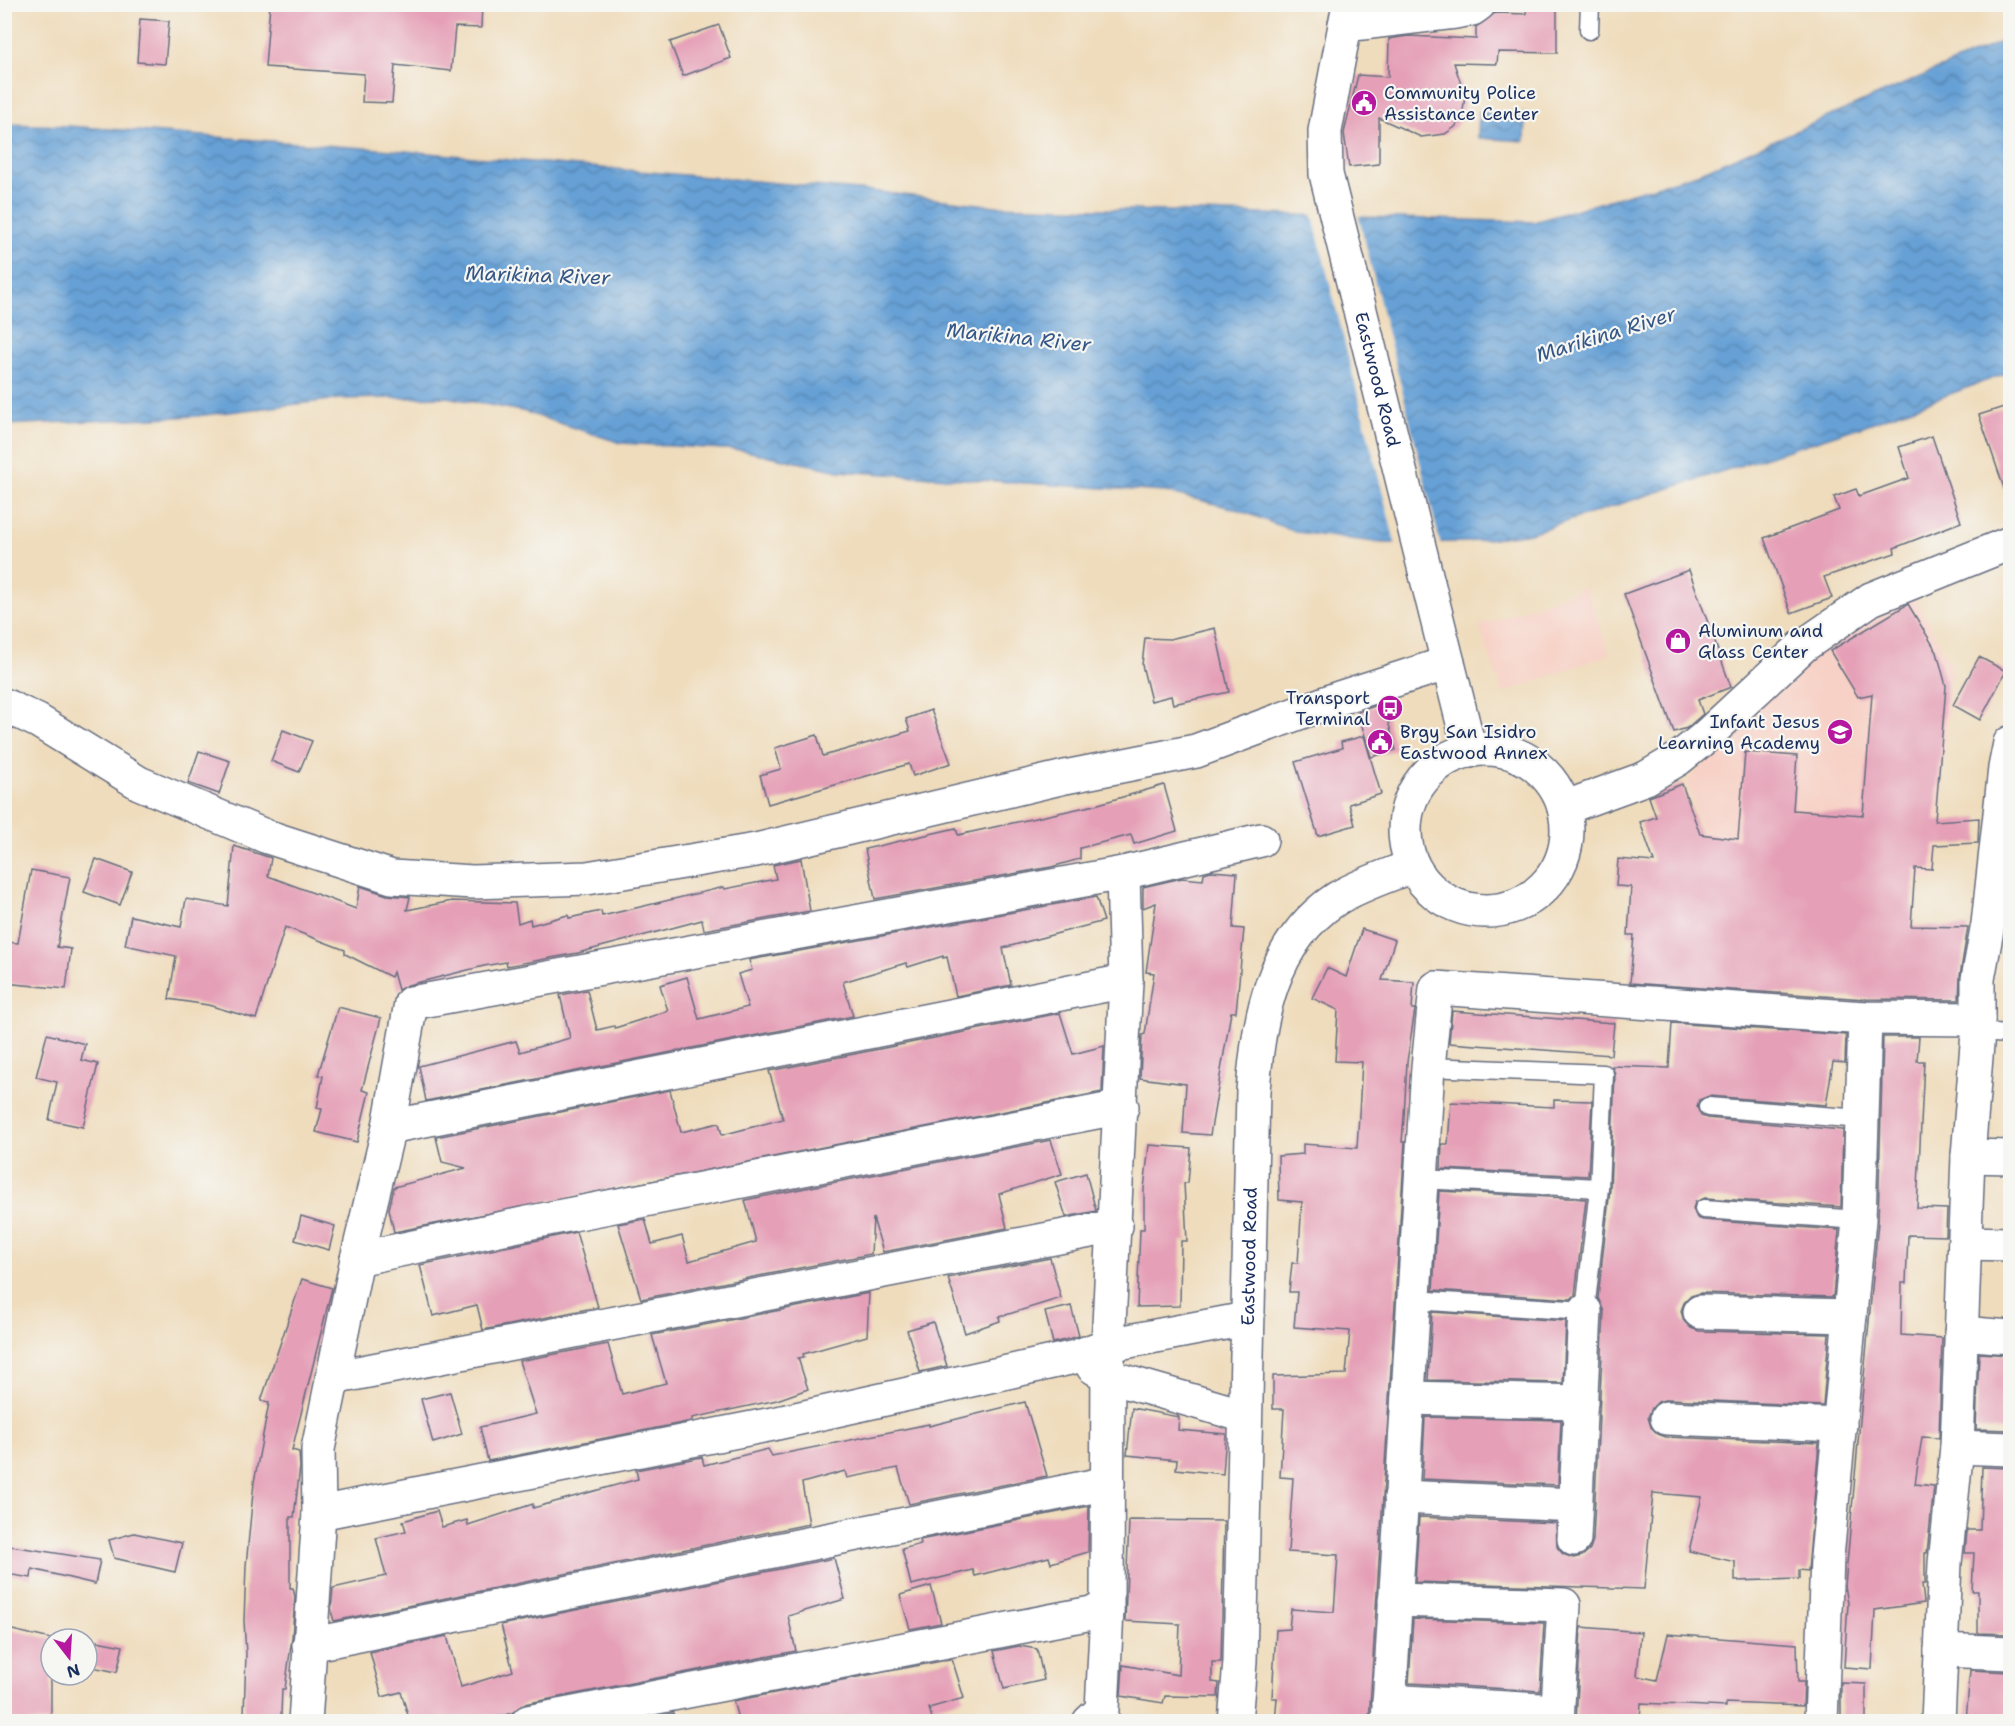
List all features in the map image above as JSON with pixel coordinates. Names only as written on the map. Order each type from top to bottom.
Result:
[{"type":"street","points":[[1347,15],[1455,12],[1472,9],[1479,4]]},
{"type":"street","name":"Eastwood Road","points":[[1347,15],[1325,131],[1324,152],[1331,195],[1470,751]]},
{"type":"street","points":[[1564,808],[1627,786],[1678,759],[1704,738],[1803,646],[1871,599],[2010,543]]},
{"type":"street","points":[[4,705],[38,721],[140,783],[265,836],[392,876],[473,882],[587,879],[756,850],[1065,777],[1196,751],[1339,698],[1448,663]]},
{"type":"street","points":[[1938,1722],[1945,1563],[1957,1447],[1960,1333],[1968,1156],[1978,1025],[1978,979],[1999,924],[2010,743]]},
{"type":"street","points":[[1490,749],[1510,752],[1528,761],[1544,773],[1557,790],[1564,808],[1567,829],[1565,850],[1557,868],[1545,885],[1529,898],[1510,907],[1479,910],[1449,902],[1432,890],[1412,866],[1405,832],[1407,810],[1416,789],[1430,771],[1448,758],[1470,751],[1490,749]]},
{"type":"street","points":[[304,1722],[318,1514],[318,1449],[357,1259],[389,1127],[411,1003],[1123,873],[1261,840]]},
{"type":"street","name":"Eastwood Road","points":[[1235,1722],[1240,1662],[1246,1319],[1257,1043],[1263,1009],[1273,980],[1291,947],[1313,919],[1336,899],[1412,866]]},
{"type":"street","points":[[1089,1722],[1102,1710],[1107,1610],[1110,1377],[1108,1344],[1122,1107],[1126,981],[1123,873]]},
{"type":"street","points":[[389,1127],[1126,981]]},
{"type":"street","points":[[1395,1600],[1564,1605],[1557,1716],[1388,1711],[1428,1067],[1436,988],[1978,1025]]},
{"type":"street","points":[[1821,1722],[1826,1569],[1858,1220],[1865,1018]]},
{"type":"street","points":[[357,1259],[537,1221],[1122,1107]]},
{"type":"street","points":[[1968,1156],[2010,1157]]},
{"type":"street","points":[[332,1378],[1116,1226]]},
{"type":"street","points":[[1965,1243],[2010,1244]]},
{"type":"street","points":[[1574,1539],[1585,1311]]},
{"type":"street","points":[[1700,1312],[1850,1316]]},
{"type":"street","points":[[318,1514],[773,1424],[1076,1357],[1108,1344],[1246,1319]]},
{"type":"street","points":[[1960,1333],[2010,1337]]},
{"type":"street","points":[[1076,1357],[1110,1377],[1245,1416]]},
{"type":"street","points":[[1408,1398],[1581,1402]]},
{"type":"street","points":[[1667,1418],[1840,1425]]},
{"type":"street","points":[[1957,1447],[2010,1449]]},
{"type":"street","points":[[309,1645],[1108,1483]]},
{"type":"street","points":[[1401,1497],[1575,1505]]},
{"type":"street","points":[[528,1722],[1107,1610]]},
{"type":"street","points":[[1941,1650],[2010,1653]]},
{"type":"lane","points":[[1588,30],[1590,4]]},
{"type":"lane","points":[[1978,1025],[2010,1034]]},
{"type":"lane","points":[[1414,1300],[1585,1311],[1599,1188],[1604,1074],[1428,1067]]},
{"type":"lane","points":[[1708,1107],[1862,1119]]},
{"type":"lane","points":[[1421,1179],[1599,1188]]},
{"type":"lane","points":[[1704,1209],[1858,1220]]},
{"type":"shaded area","points":[[1586,587],[1610,654],[1503,693],[1479,626]]},
{"type":"shaded area","name":"Infant Jesus Learning Academy","points":[[1913,593],[1951,665],[1936,880],[1712,869],[1687,781],[1780,683],[1888,599]]},
{"type":"water","name":"Marikina River","points":[[2010,38],[2010,372],[1860,427],[1530,533],[1467,542],[1383,543],[1296,532],[1236,509],[1166,492],[839,471],[741,450],[621,443],[522,411],[447,397],[339,399],[196,416],[5,425],[5,124],[69,126],[405,151],[870,191],[996,206],[1534,222],[1694,175]]},
{"type":"water","points":[[1479,112],[1526,114],[1525,141],[1478,138]]},
{"type":"pier","points":[[1312,213],[1358,214],[1441,546],[1396,546]]},
{"type":"building","points":[[270,4],[482,4],[481,28],[455,27],[451,71],[395,65],[392,103],[362,102],[364,74],[265,67]]},
{"type":"building","points":[[1526,4],[1557,4],[1557,53],[1498,52],[1497,64],[1454,63],[1465,96],[1462,118],[1455,127],[1445,134],[1421,137],[1379,118],[1379,164],[1349,167],[1344,133],[1358,75],[1388,77],[1389,39],[1408,36],[1476,39],[1476,27],[1495,13],[1526,14]]},
{"type":"building","points":[[140,19],[169,21],[165,64],[137,62]]},
{"type":"building","points":[[719,25],[731,58],[683,76],[670,42]]},
{"type":"building","points":[[2010,405],[2010,494],[2006,494],[1979,415]]},
{"type":"building","points":[[1932,436],[1961,522],[1894,548],[1895,553],[1824,577],[1832,598],[1791,613],[1764,538],[1839,510],[1834,497],[1856,489],[1859,496],[1909,478],[1899,447]]},
{"type":"building","name":"Aluminum and Glass Center","points":[[1689,570],[1731,687],[1698,700],[1703,714],[1687,728],[1674,732],[1624,594]]},
{"type":"building","points":[[1908,604],[1937,652],[1946,686],[1935,821],[1979,818],[1978,843],[1934,845],[1932,869],[1915,868],[1911,926],[1968,927],[1960,976],[1959,1000],[1866,999],[1630,983],[1634,935],[1628,935],[1631,887],[1616,886],[1618,859],[1654,862],[1640,822],[1656,817],[1649,797],[1682,784],[1700,834],[1738,839],[1745,752],[1797,756],[1793,810],[1863,815],[1872,694],[1858,697],[1830,651]]},
{"type":"building","points":[[1215,628],[1229,692],[1173,704],[1171,696],[1151,701],[1142,665],[1145,638],[1170,639]]},
{"type":"building","points":[[1979,657],[2006,671],[1980,720],[1953,705]]},
{"type":"building","points":[[1383,703],[1396,750],[1371,757],[1358,712]]},
{"type":"building","points":[[931,710],[951,763],[913,776],[909,764],[768,804],[760,775],[781,769],[775,748],[817,735],[823,756],[910,731],[906,719]]},
{"type":"building","points":[[283,730],[312,741],[299,772],[271,761]]},
{"type":"building","points":[[1364,736],[1381,794],[1349,804],[1355,825],[1318,836],[1295,762],[1342,748],[1341,742]]},
{"type":"building","points":[[199,751],[230,761],[219,794],[188,783]]},
{"type":"building","points":[[1164,785],[1177,831],[1134,844],[1131,835],[1080,848],[1080,859],[1051,867],[875,899],[865,849],[956,828],[958,835],[1095,805]]},
{"type":"building","points":[[234,846],[271,858],[268,876],[356,909],[360,886],[387,895],[410,897],[407,910],[452,901],[515,903],[518,923],[530,919],[531,925],[568,915],[569,918],[601,911],[602,916],[724,887],[725,889],[776,879],[773,865],[801,859],[810,911],[704,930],[702,920],[578,953],[507,966],[506,962],[484,966],[408,985],[398,990],[393,972],[391,977],[345,954],[345,950],[285,927],[256,1019],[208,1005],[169,999],[176,956],[125,945],[131,916],[181,927],[186,899],[228,906]]},
{"type":"building","points":[[96,859],[132,872],[120,905],[84,892]]},
{"type":"building","points":[[31,870],[70,877],[57,947],[71,949],[66,989],[4,983],[4,942],[18,943]]},
{"type":"building","points":[[1211,871],[1237,873],[1233,928],[1244,929],[1236,1012],[1231,1012],[1210,1135],[1183,1133],[1186,1084],[1140,1078],[1142,1035],[1145,1034],[1154,973],[1146,972],[1156,903],[1143,908],[1143,887],[1182,878],[1203,880],[1204,873]]},
{"type":"building","points":[[1096,897],[1104,921],[1003,948],[1011,985],[956,996],[947,957],[943,958],[943,956],[908,967],[906,963],[843,982],[853,1016],[426,1101],[419,1066],[516,1041],[520,1052],[570,1038],[560,995],[587,990],[597,1030],[614,1026],[615,1028],[668,1011],[660,985],[687,977],[699,1019],[748,1007],[738,974],[752,970],[749,960]]},
{"type":"building","points":[[1362,929],[1395,940],[1382,980],[1414,982],[1412,1009],[1415,1009],[1407,1062],[1402,1142],[1405,1142],[1369,1722],[1275,1722],[1277,1698],[1272,1698],[1276,1630],[1289,1629],[1291,1609],[1334,1612],[1338,1555],[1288,1552],[1293,1478],[1280,1477],[1284,1409],[1273,1409],[1273,1376],[1346,1374],[1350,1331],[1294,1327],[1297,1292],[1289,1292],[1292,1263],[1298,1263],[1302,1202],[1279,1200],[1278,1156],[1303,1154],[1303,1144],[1357,1148],[1362,1062],[1335,1061],[1338,1010],[1312,998],[1327,968],[1346,977]]},
{"type":"building","points":[[338,1007],[381,1018],[362,1090],[369,1092],[357,1142],[316,1132],[322,1109],[317,1108],[323,1076],[318,1075]]},
{"type":"building","points":[[1452,1011],[1614,1023],[1611,1055],[1449,1043]]},
{"type":"building","points":[[1060,1013],[1073,1054],[1104,1046],[1102,1092],[394,1232],[389,1209],[394,1187],[466,1168],[442,1162],[436,1137],[670,1090],[681,1132],[719,1123],[722,1135],[783,1119],[769,1071]]},
{"type":"building","points":[[1672,1023],[1846,1035],[1845,1063],[1833,1062],[1826,1105],[1709,1096],[1699,1100],[1697,1107],[1701,1116],[1707,1118],[1843,1130],[1841,1207],[1705,1198],[1695,1202],[1693,1209],[1697,1218],[1703,1220],[1839,1230],[1833,1297],[1701,1293],[1691,1296],[1684,1303],[1681,1311],[1684,1321],[1691,1328],[1699,1331],[1829,1334],[1823,1406],[1668,1399],[1658,1402],[1648,1417],[1651,1427],[1658,1434],[1666,1437],[1819,1443],[1808,1571],[1799,1570],[1799,1579],[1735,1581],[1735,1562],[1689,1551],[1702,1497],[1653,1493],[1644,1589],[1415,1582],[1419,1517],[1556,1523],[1557,1547],[1563,1554],[1573,1558],[1582,1556],[1590,1549],[1593,1540],[1604,1312],[1598,1298],[1610,1189],[1615,1074],[1612,1066],[1669,1068]]},
{"type":"building","points":[[47,1034],[85,1044],[81,1060],[98,1064],[83,1127],[49,1120],[57,1082],[36,1077]]},
{"type":"building","points":[[1883,1037],[1919,1037],[1917,1061],[1924,1061],[1917,1208],[1947,1209],[1946,1236],[1908,1235],[1906,1283],[1902,1283],[1901,1335],[1942,1338],[1939,1438],[1922,1437],[1915,1484],[1934,1486],[1927,1553],[1925,1553],[1925,1584],[1922,1584],[1924,1603],[1875,1610],[1872,1669],[1844,1667],[1848,1603],[1845,1586],[1878,1222]]},
{"type":"building","points":[[1554,1100],[1592,1101],[1588,1176],[1441,1169],[1442,1144],[1448,1144],[1451,1102],[1554,1107]]},
{"type":"building","points":[[1051,1140],[1062,1174],[999,1194],[1007,1228],[883,1252],[873,1218],[871,1254],[641,1299],[618,1224],[645,1219],[652,1244],[682,1236],[689,1261],[756,1242],[745,1200]]},
{"type":"building","points":[[1149,1145],[1191,1148],[1188,1183],[1184,1183],[1187,1241],[1181,1241],[1180,1306],[1137,1307],[1140,1229],[1144,1229],[1144,1189]]},
{"type":"building","points":[[1086,1173],[1096,1211],[1066,1217],[1055,1182]]},
{"type":"building","points":[[1439,1191],[1586,1199],[1575,1295],[1571,1299],[1433,1290]]},
{"type":"building","points":[[301,1216],[335,1226],[329,1250],[295,1240]]},
{"type":"building","points":[[576,1232],[598,1307],[483,1330],[477,1305],[433,1316],[420,1265]]},
{"type":"building","points":[[1050,1258],[1061,1298],[999,1317],[1000,1321],[965,1333],[948,1278]]},
{"type":"building","points":[[302,1279],[332,1288],[292,1450],[299,1452],[300,1467],[294,1517],[290,1517],[290,1588],[293,1588],[295,1597],[292,1638],[285,1689],[282,1689],[281,1716],[244,1715],[246,1566],[254,1482],[269,1403],[261,1401]]},
{"type":"building","points":[[869,1293],[867,1336],[803,1354],[804,1357],[798,1358],[808,1389],[777,1400],[692,1418],[692,1421],[488,1461],[480,1427],[536,1414],[519,1361],[608,1344],[622,1394],[666,1383],[652,1335]]},
{"type":"building","points":[[1071,1306],[1079,1336],[1053,1343],[1045,1312]]},
{"type":"building","points":[[1432,1312],[1566,1321],[1563,1383],[1428,1380]]},
{"type":"building","points":[[933,1322],[947,1366],[920,1372],[907,1330]]},
{"type":"building","points":[[1979,1353],[2010,1355],[2007,1402],[2010,1402],[2010,1430],[1976,1429]]},
{"type":"building","points":[[450,1392],[462,1434],[433,1443],[421,1399]]},
{"type":"building","points":[[1025,1402],[1047,1476],[909,1504],[898,1468],[847,1478],[845,1471],[802,1483],[809,1524],[334,1621],[331,1611],[333,1588],[386,1576],[376,1538],[406,1531],[403,1521],[437,1511],[442,1527],[467,1520],[468,1525],[533,1504],[533,1508],[638,1479],[636,1470],[702,1457],[704,1465],[768,1449],[772,1456],[929,1424],[929,1426]]},
{"type":"building","points":[[1132,1408],[1179,1417],[1178,1430],[1226,1434],[1223,1474],[1176,1469],[1177,1460],[1127,1455]]},
{"type":"building","points":[[1425,1417],[1561,1420],[1558,1485],[1422,1479]]},
{"type":"building","points":[[1982,1467],[2010,1468],[2010,1634],[1978,1633],[1978,1591],[1972,1591],[1974,1553],[1965,1553],[1967,1530],[1980,1530]]},
{"type":"building","points":[[1089,1506],[1088,1552],[1051,1563],[1049,1557],[975,1576],[973,1570],[911,1585],[902,1549],[921,1544],[920,1540]]},
{"type":"building","points":[[1129,1520],[1224,1521],[1221,1662],[1212,1662],[1212,1682],[1219,1683],[1218,1697],[1165,1696],[1163,1703],[1121,1696],[1123,1665],[1178,1675],[1180,1624],[1125,1621]]},
{"type":"building","points":[[134,1533],[182,1543],[175,1572],[114,1558],[109,1540]]},
{"type":"building","points":[[11,1546],[100,1560],[95,1584],[32,1569],[31,1578],[6,1574]]},
{"type":"building","points":[[834,1558],[845,1599],[788,1616],[796,1651],[524,1704],[512,1713],[480,1722],[410,1722],[401,1692],[382,1697],[370,1652],[447,1636],[461,1687],[513,1671],[501,1625]]},
{"type":"building","points":[[931,1586],[941,1623],[910,1629],[900,1595]]},
{"type":"building","points":[[1413,1619],[1544,1623],[1540,1691],[1409,1683]]},
{"type":"building","points":[[1581,1627],[1641,1632],[1637,1676],[1657,1680],[1668,1634],[1797,1644],[1798,1682],[1804,1682],[1803,1706],[1726,1703],[1726,1707],[1641,1703],[1640,1722],[1576,1722]]},
{"type":"building","points":[[4,1628],[39,1636],[39,1687],[51,1687],[51,1722],[4,1722]]},
{"type":"building","points":[[99,1641],[123,1646],[117,1672],[99,1668]]},
{"type":"building","points":[[1019,1646],[1037,1649],[1044,1680],[1004,1689],[994,1651]]},
{"type":"building","points":[[952,1659],[964,1698],[929,1708],[933,1722],[739,1722],[733,1701]]},
{"type":"building","points":[[1970,1670],[2010,1672],[2010,1722],[1966,1722]]},
{"type":"building","points":[[1841,1683],[1866,1684],[1866,1722],[1841,1722]]},
{"type":"building","points":[[673,1713],[676,1722],[629,1722]]},
{"type":"place","name":"Community Police Assistance Center","points":[[1364,103]]},
{"type":"place","name":"Aluminum and Glass Center","points":[[1678,641]]},
{"type":"place","name":"Transport Terminal","points":[[1390,708]]},
{"type":"place","name":"Infant Jesus Learning Academy","points":[[1840,732]]},
{"type":"place","name":"Brgy San Isidro Eastwood Annex","points":[[1380,742]]}]
